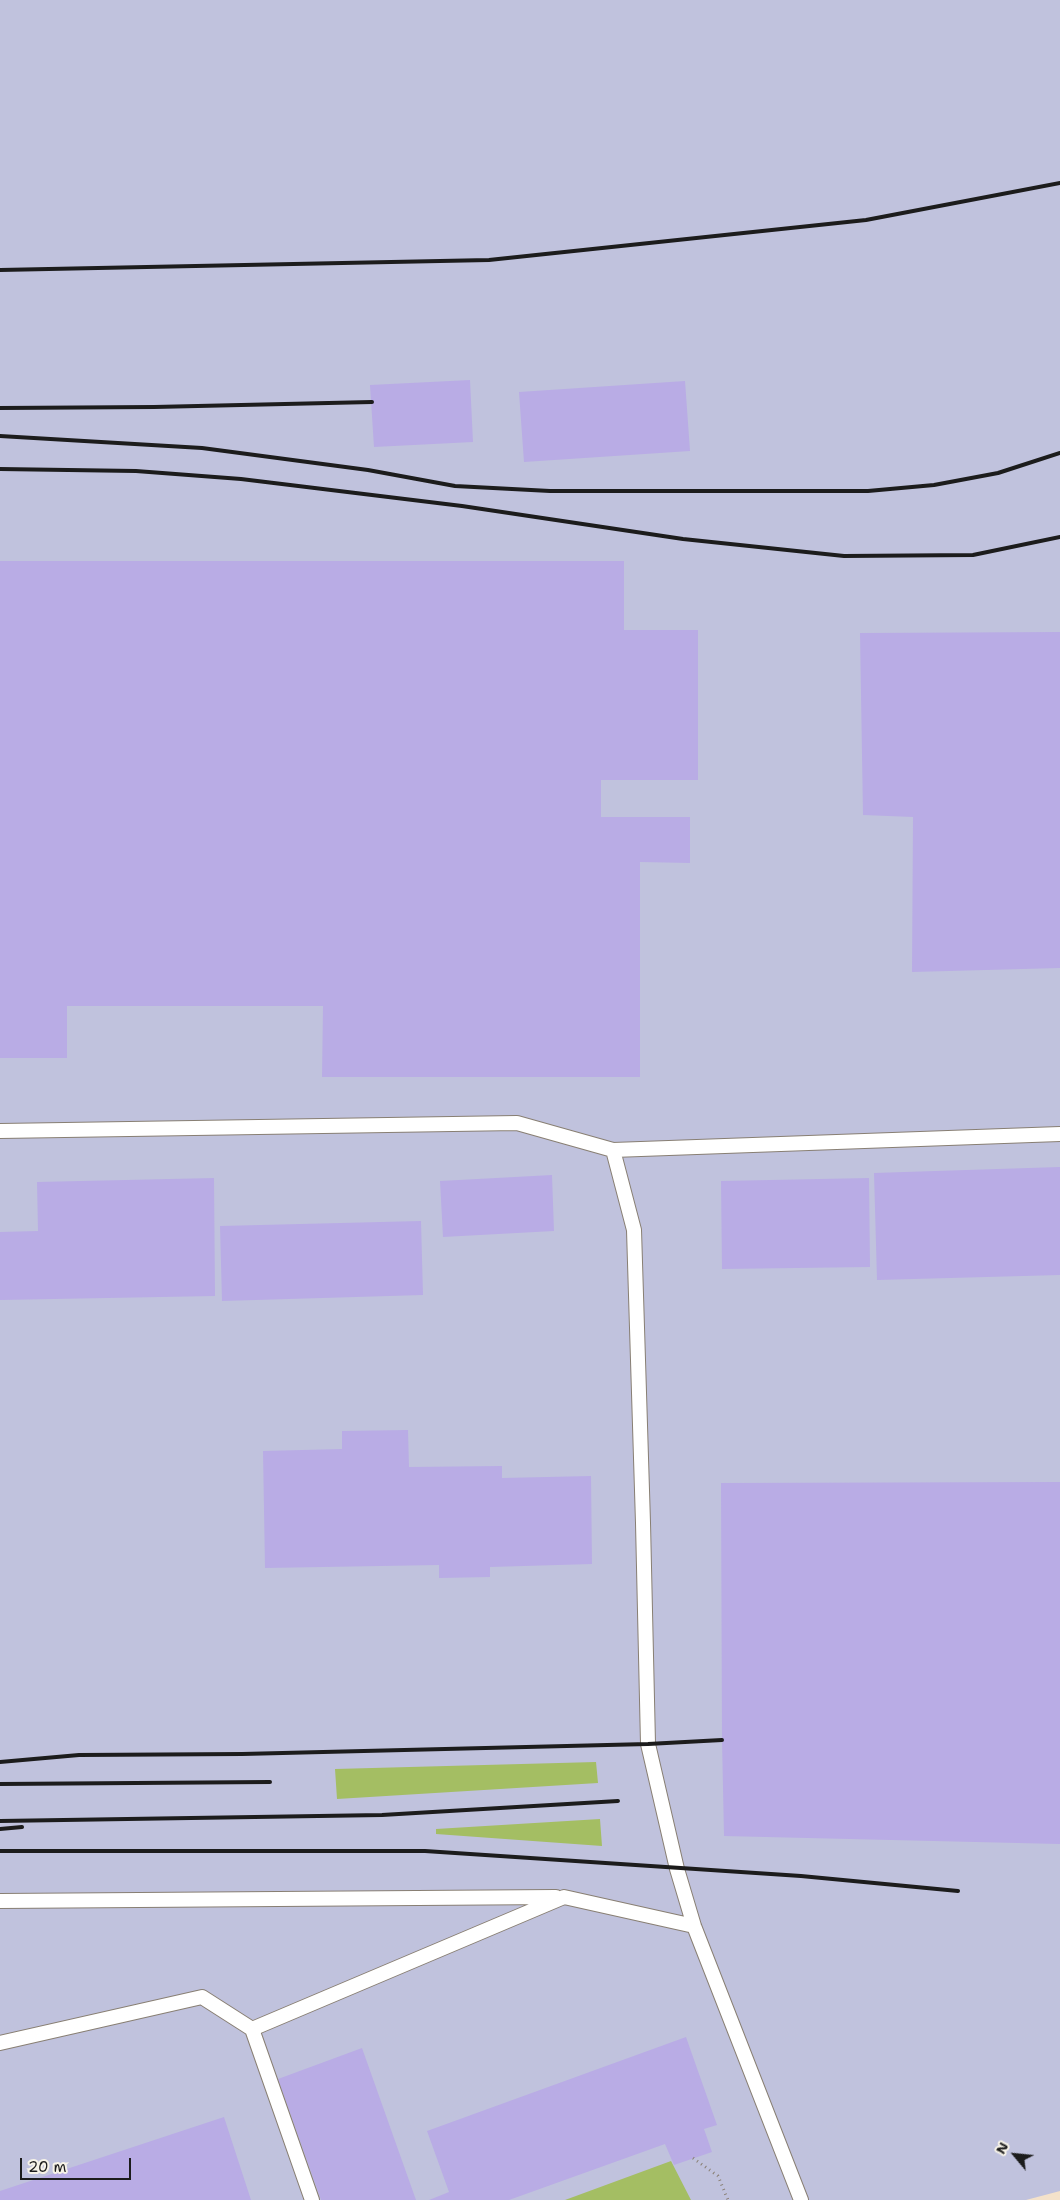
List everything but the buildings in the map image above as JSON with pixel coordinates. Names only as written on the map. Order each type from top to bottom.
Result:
[{"type":"lane","points":[[0,1131],[517,1124],[613,1150],[1060,1134]]},
{"type":"lane","points":[[613,1150],[634,1230],[644,1522],[648,1744],[677,1869],[694,1926],[801,2200]]},
{"type":"lane","points":[[0,1901],[564,1897],[694,1926]]},
{"type":"lane","points":[[252,2029],[564,1897]]},
{"type":"lane","points":[[0,2043],[202,1997],[252,2029],[312,2200]]},
{"type":"path","points":[[693,2158],[718,2176],[728,2200]]},
{"type":"shaded area","points":[[0,0],[1060,0],[1060,2191],[1026,2200],[0,2200]]},
{"type":"green space","points":[[596,1762],[598,1783],[337,1799],[335,1769]]},
{"type":"green space","points":[[600,1819],[602,1846],[436,1834],[436,1829]]},
{"type":"green space","points":[[671,2161],[691,2200],[565,2200]]},
{"type":"railway","points":[[0,270],[489,260],[866,220],[1060,183]]},
{"type":"railway","points":[[0,408],[372,402]]},
{"type":"railway","points":[[0,436],[202,448],[368,470],[455,486],[550,491],[868,491],[934,485],[998,473],[1060,453]]},
{"type":"railway","points":[[0,469],[136,471],[241,479],[462,506],[683,539],[844,556],[973,555],[1060,537]]},
{"type":"railway","points":[[0,1762],[79,1755],[242,1754],[648,1744],[722,1740]]},
{"type":"railway","points":[[0,1784],[270,1782]]},
{"type":"railway","points":[[0,1821],[382,1815],[618,1801]]},
{"type":"railway","points":[[0,1829],[22,1827]]},
{"type":"railway","points":[[0,1851],[425,1851],[801,1876],[958,1891]]}]
